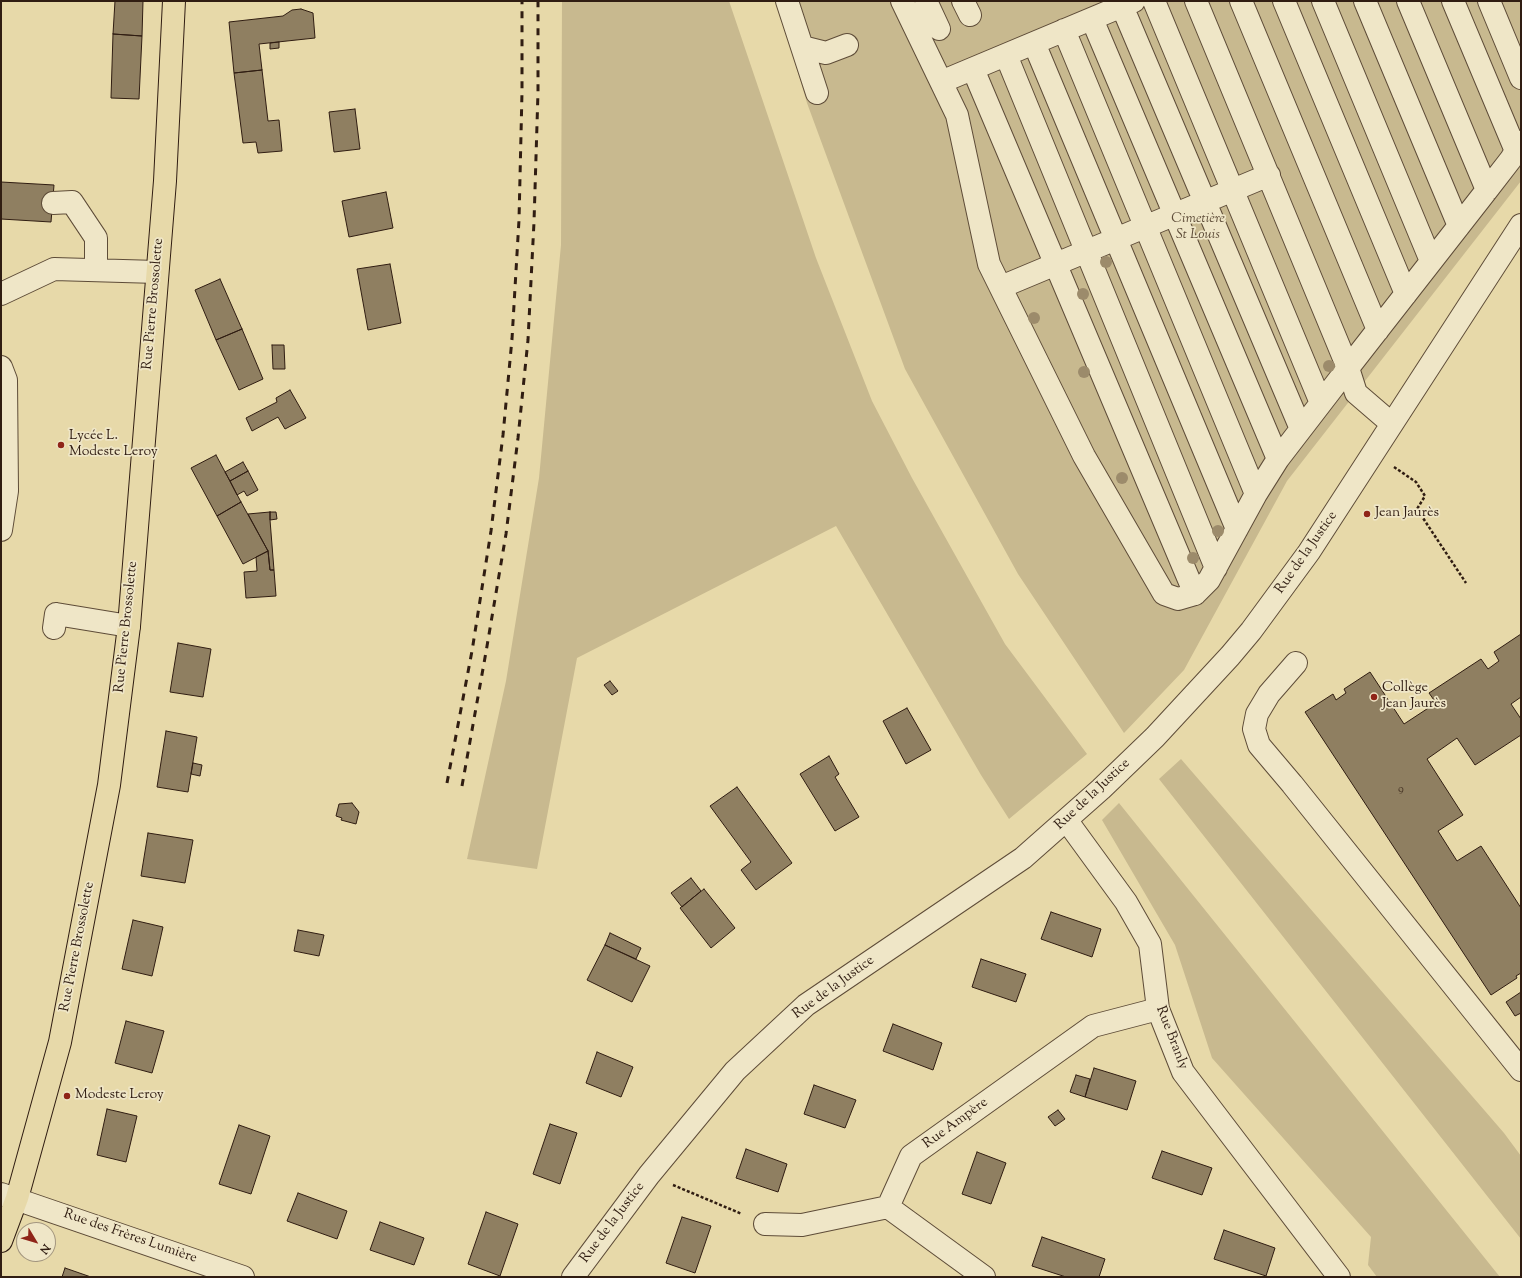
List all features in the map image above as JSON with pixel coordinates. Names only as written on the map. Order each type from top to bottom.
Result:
[{"type":"main road","name":"Rue Pierre Brossolette","points":[[1,1241],[9,1196],[60,1042],[110,785],[129,626],[165,181],[174,1]]},
{"type":"street","points":[[787,1],[817,93]]},
{"type":"street","points":[[902,1],[957,115],[989,264],[1084,456],[1164,594],[1178,599],[1195,594],[1209,580],[1256,494],[1278,460],[1487,190],[1518,146],[1453,1]]},
{"type":"street","points":[[926,1],[939,29]]},
{"type":"street","points":[[1154,1],[1321,403]]},
{"type":"street","points":[[1196,1],[1348,368],[1356,393],[1392,424]]},
{"type":"street","points":[[1241,1],[1378,330]]},
{"type":"street","points":[[1284,1],[1406,294]]},
{"type":"street","points":[[1323,1],[1431,261]]},
{"type":"street","points":[[1365,1],[1459,226]]},
{"type":"street","points":[[1408,1],[1487,190]]},
{"type":"street","points":[[1489,1],[1521,78]]},
{"type":"street","points":[[941,82],[1128,3],[1205,202],[1301,430]]},
{"type":"street","points":[[1092,18],[1278,460]]},
{"type":"street","points":[[1064,30],[1256,494]]},
{"type":"street","points":[[1034,43],[1237,529]]},
{"type":"street","points":[[802,47],[826,53],[847,45]]},
{"type":"street","points":[[1006,55],[1216,568]]},
{"type":"street","points":[[973,69],[1195,594]]},
{"type":"street","points":[[1001,287],[1269,175]]},
{"type":"street","points":[[53,203],[72,202],[96,238],[96,270]]},
{"type":"street","name":"Rue de la Justice","points":[[572,1277],[649,1175],[734,1071],[806,1005],[1023,858],[1067,821],[1155,737],[1251,631],[1309,552],[1521,225]]},
{"type":"street","points":[[1,294],[54,269],[157,272]]},
{"type":"street","points":[[1,366],[6,380],[7,475],[7,491],[1,530]]},
{"type":"street","points":[[54,628],[56,614],[129,626]]},
{"type":"street","points":[[1296,663],[1269,694],[1257,714],[1254,729],[1259,745],[1292,784],[1521,1070]]},
{"type":"street","name":"Rue Branly","points":[[1067,821],[1126,902],[1150,944],[1158,1009],[1184,1072],[1339,1277]]},
{"type":"street","name":"Rue Ampère","points":[[888,1207],[911,1156],[1093,1026],[1158,1009]]},
{"type":"street","name":"Rue des Frères Lumière","points":[[9,1196],[243,1277]]},
{"type":"street","points":[[765,1224],[802,1226],[888,1207],[984,1277]]},
{"type":"path","points":[[1396,461],[1392,466],[1416,482],[1425,496],[1417,509],[1466,583]]},
{"type":"path","points":[[649,1175],[765,1224]]},
{"type":"green space","points":[[562,1],[729,1],[816,258],[872,401],[912,478],[1005,644],[1087,754],[1009,819],[981,775],[836,526],[577,658],[537,869],[467,859],[506,681],[539,478],[561,245]]},
{"type":"green space","name":"Cimetière St Louis","points":[[777,1],[1521,1],[1521,181],[1287,481],[1184,670],[1124,733],[1018,574],[905,369],[807,103]]},
{"type":"green space","points":[[1181,759],[1504,1133],[1521,1156],[1521,1239],[1159,779]]},
{"type":"green space","points":[[1119,803],[1500,1277],[1377,1277],[1368,1265],[1371,1237],[1212,1058],[1175,945],[1102,820]]},
{"type":"building","points":[[115,1],[143,1],[142,36],[113,34]]},
{"type":"building","points":[[301,9],[313,13],[315,38],[259,44],[262,70],[234,73],[229,22],[283,16],[292,10]]},
{"type":"building","points":[[113,34],[142,36],[139,99],[111,98]]},
{"type":"building","points":[[279,42],[279,48],[270,49],[270,43]]},
{"type":"building","points":[[262,70],[268,121],[279,120],[282,151],[258,153],[256,142],[243,143],[234,73]]},
{"type":"building","points":[[355,109],[360,149],[334,152],[329,112]]},
{"type":"building","points":[[1,182],[54,185],[51,222],[1,219]]},
{"type":"building","points":[[386,192],[393,228],[349,237],[342,201]]},
{"type":"building","points":[[390,264],[401,323],[368,330],[357,269]]},
{"type":"building","points":[[220,279],[242,329],[216,340],[195,290]]},
{"type":"building","points":[[242,329],[263,379],[239,390],[216,340]]},
{"type":"building","points":[[272,345],[284,345],[285,369],[273,369]]},
{"type":"building","points":[[290,390],[306,418],[285,429],[278,417],[252,431],[246,418],[277,402],[276,398]]},
{"type":"building","points":[[216,455],[241,502],[217,516],[191,468]]},
{"type":"building","points":[[243,462],[248,471],[230,481],[225,472]]},
{"type":"building","points":[[248,471],[258,490],[247,496],[244,491],[237,495],[230,481]]},
{"type":"building","points":[[241,502],[268,551],[243,564],[217,516]]},
{"type":"building","points":[[270,512],[276,512],[277,519],[270,520]]},
{"type":"building","points":[[270,512],[274,570],[270,570],[268,551],[248,514]]},
{"type":"building","points":[[268,551],[270,570],[274,570],[276,596],[246,598],[244,572],[257,571],[256,557]]},
{"type":"building","points":[[1521,634],[1521,697],[1511,704],[1521,719],[1521,735],[1475,765],[1457,738],[1427,759],[1463,815],[1438,831],[1457,861],[1481,846],[1521,908],[1521,973],[1516,976],[1517,978],[1491,995],[1305,712],[1333,694],[1336,700],[1346,693],[1344,689],[1370,672],[1404,724],[1436,703],[1429,693],[1481,659],[1488,669],[1499,661],[1494,652]]},
{"type":"building","points":[[178,643],[211,649],[203,697],[170,692]]},
{"type":"building","points":[[610,681],[618,691],[612,695],[604,685]]},
{"type":"building","points":[[907,708],[931,750],[906,764],[883,721]]},
{"type":"building","points":[[166,731],[197,737],[188,792],[157,787]]},
{"type":"building","points":[[829,756],[839,774],[835,777],[859,817],[835,831],[800,774]]},
{"type":"building","points":[[193,763],[202,765],[200,776],[191,774]]},
{"type":"building","points":[[737,787],[792,863],[756,890],[741,870],[751,862],[710,806]]},
{"type":"building","points":[[352,803],[359,812],[356,824],[341,820],[342,818],[336,816],[339,804]]},
{"type":"building","points":[[148,833],[193,840],[185,883],[141,876]]},
{"type":"building","points":[[691,878],[701,891],[682,907],[671,893]]},
{"type":"building","points":[[704,889],[735,928],[711,948],[680,908]]},
{"type":"building","points":[[1051,912],[1101,929],[1092,957],[1041,939]]},
{"type":"building","points":[[133,920],[163,927],[152,976],[122,969]]},
{"type":"building","points":[[298,930],[324,935],[319,956],[294,951]]},
{"type":"building","points":[[610,933],[641,948],[636,959],[605,945]]},
{"type":"building","points":[[605,945],[650,966],[632,1002],[587,980]]},
{"type":"building","points":[[981,959],[1026,974],[1016,1002],[972,987]]},
{"type":"building","points":[[1521,992],[1521,1013],[1515,1016],[1506,1002]]},
{"type":"building","points":[[126,1021],[164,1031],[152,1073],[115,1063]]},
{"type":"building","points":[[893,1024],[942,1043],[933,1070],[883,1051]]},
{"type":"building","points":[[597,1052],[633,1067],[621,1097],[586,1083]]},
{"type":"building","points":[[1094,1068],[1136,1081],[1127,1110],[1085,1097]]},
{"type":"building","points":[[1076,1075],[1090,1079],[1085,1097],[1070,1092]]},
{"type":"building","points":[[814,1085],[856,1100],[845,1128],[804,1114]]},
{"type":"building","points":[[107,1109],[137,1116],[126,1162],[97,1155]]},
{"type":"building","points":[[1058,1110],[1065,1119],[1055,1126],[1048,1117]]},
{"type":"building","points":[[550,1124],[577,1133],[560,1184],[533,1174]]},
{"type":"building","points":[[239,1125],[270,1136],[251,1194],[219,1184]]},
{"type":"building","points":[[746,1149],[787,1164],[778,1192],[736,1178]]},
{"type":"building","points":[[1162,1151],[1212,1168],[1202,1195],[1152,1178]]},
{"type":"building","points":[[977,1152],[1006,1163],[991,1204],[962,1194]]},
{"type":"building","points":[[298,1193],[347,1211],[337,1239],[287,1221]]},
{"type":"building","points":[[486,1212],[518,1224],[500,1276],[468,1264]]},
{"type":"building","points":[[682,1217],[711,1226],[695,1273],[666,1263]]},
{"type":"building","points":[[380,1222],[424,1238],[414,1265],[370,1250]]},
{"type":"building","points":[[1224,1230],[1275,1248],[1266,1276],[1214,1259]]},
{"type":"building","points":[[1042,1237],[1105,1259],[1099,1277],[1066,1277],[1032,1266]]},
{"type":"building","points":[[65,1268],[91,1277],[62,1277]]},
{"type":"railway","points":[[447,783],[472,651],[491,531],[503,435],[512,339],[519,220],[522,92],[522,1]]},
{"type":"railway","points":[[462,786],[506,534],[528,340],[534,222],[538,92],[538,1]]},
{"type":"place","name":"Lycée L. Modeste Leroy","points":[[61,445]]},
{"type":"place","name":"Jean Jaurès","points":[[1367,514]]},
{"type":"place","name":"Collège Jean Jaurès","points":[[1374,697]]},
{"type":"place","name":"Modeste Leroy","points":[[67,1096]]}]
